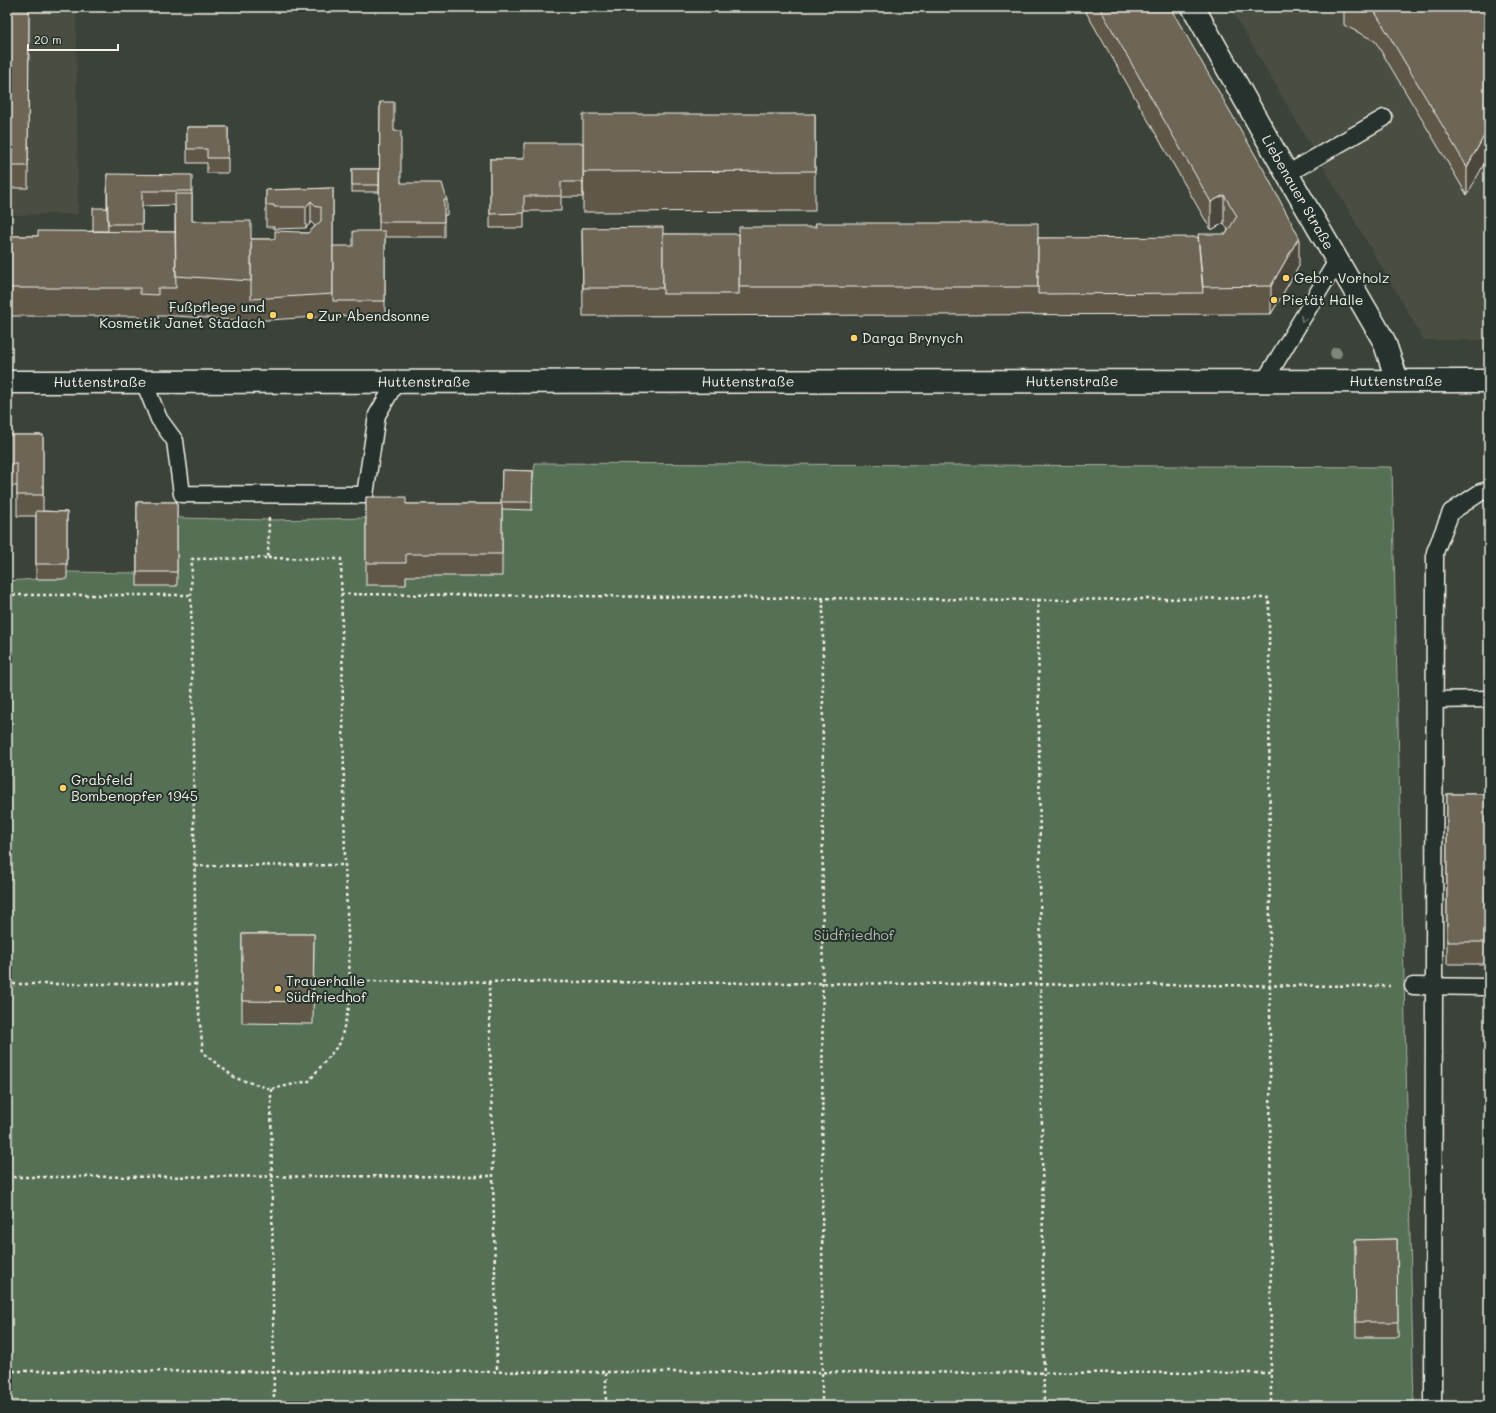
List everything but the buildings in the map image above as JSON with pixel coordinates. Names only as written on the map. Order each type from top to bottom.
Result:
[{"type":"street","name":"Liebenauer Straße","points":[[1193,7],[1286,174],[1384,341],[1397,380]]},
{"type":"street","name":"Huttenstraße","points":[[7,382],[1489,381]]},
{"type":"lane","points":[[1286,174],[1384,118]]},
{"type":"lane","points":[[1265,380],[1337,261]]},
{"type":"lane","points":[[144,382],[159,419],[175,441],[182,494],[365,495],[377,415],[396,382]]},
{"type":"lane","points":[[1433,1406],[1435,552],[1451,512],[1480,492],[1489,490]]},
{"type":"lane","points":[[1435,700],[1489,699]]},
{"type":"lane","points":[[1413,986],[1483,987],[1489,985]]},
{"type":"path","points":[[268,558],[270,495]]},
{"type":"path","points":[[192,559],[341,559],[342,594],[345,865],[350,981],[349,1007],[340,1043],[309,1081],[271,1089],[235,1078],[203,1053],[196,984],[191,595],[192,559]]},
{"type":"path","points":[[342,594],[1038,600],[1269,598],[1271,1406]]},
{"type":"path","points":[[7,595],[191,595]]},
{"type":"path","points":[[822,1406],[823,598]]},
{"type":"path","points":[[1038,600],[1044,1406]]},
{"type":"path","points":[[195,866],[345,865]]},
{"type":"path","points":[[350,981],[1413,986]]},
{"type":"path","points":[[489,982],[497,1371]]},
{"type":"path","points":[[7,984],[196,984]]},
{"type":"path","points":[[271,1089],[274,1406]]},
{"type":"path","points":[[7,1177],[493,1176]]},
{"type":"path","points":[[7,1371],[274,1370],[1270,1373]]},
{"type":"path","points":[[606,1371],[606,1406]]},
{"type":"shaded area","points":[[7,7],[76,7],[78,214],[7,215]]},
{"type":"shaded area","points":[[1230,7],[1489,7],[1489,340],[1424,340]]},
{"type":"green space","name":"Südfriedhof","points":[[535,463],[1392,467],[1414,1406],[7,1406],[7,581],[36,579],[67,572],[137,573],[137,517],[269,520],[366,518],[406,585],[406,576],[501,509],[533,478]]},
{"type":"place","name":"Gebr. Vorholz","points":[[1286,278]]},
{"type":"place","name":"Pietät Halle","points":[[1274,300]]},
{"type":"place","name":"Fußpflege und Kosmetik Janet Stadach","points":[[273,315]]},
{"type":"place","name":"Zur Abendsonne","points":[[310,316]]},
{"type":"place","name":"Darga Brynych","points":[[854,338]]},
{"type":"place","name":"Grabfeld Bombenopfer 1945","points":[[63,788]]},
{"type":"place","name":"Trauerhalle Südfriedhof","points":[[278,989]]}]
